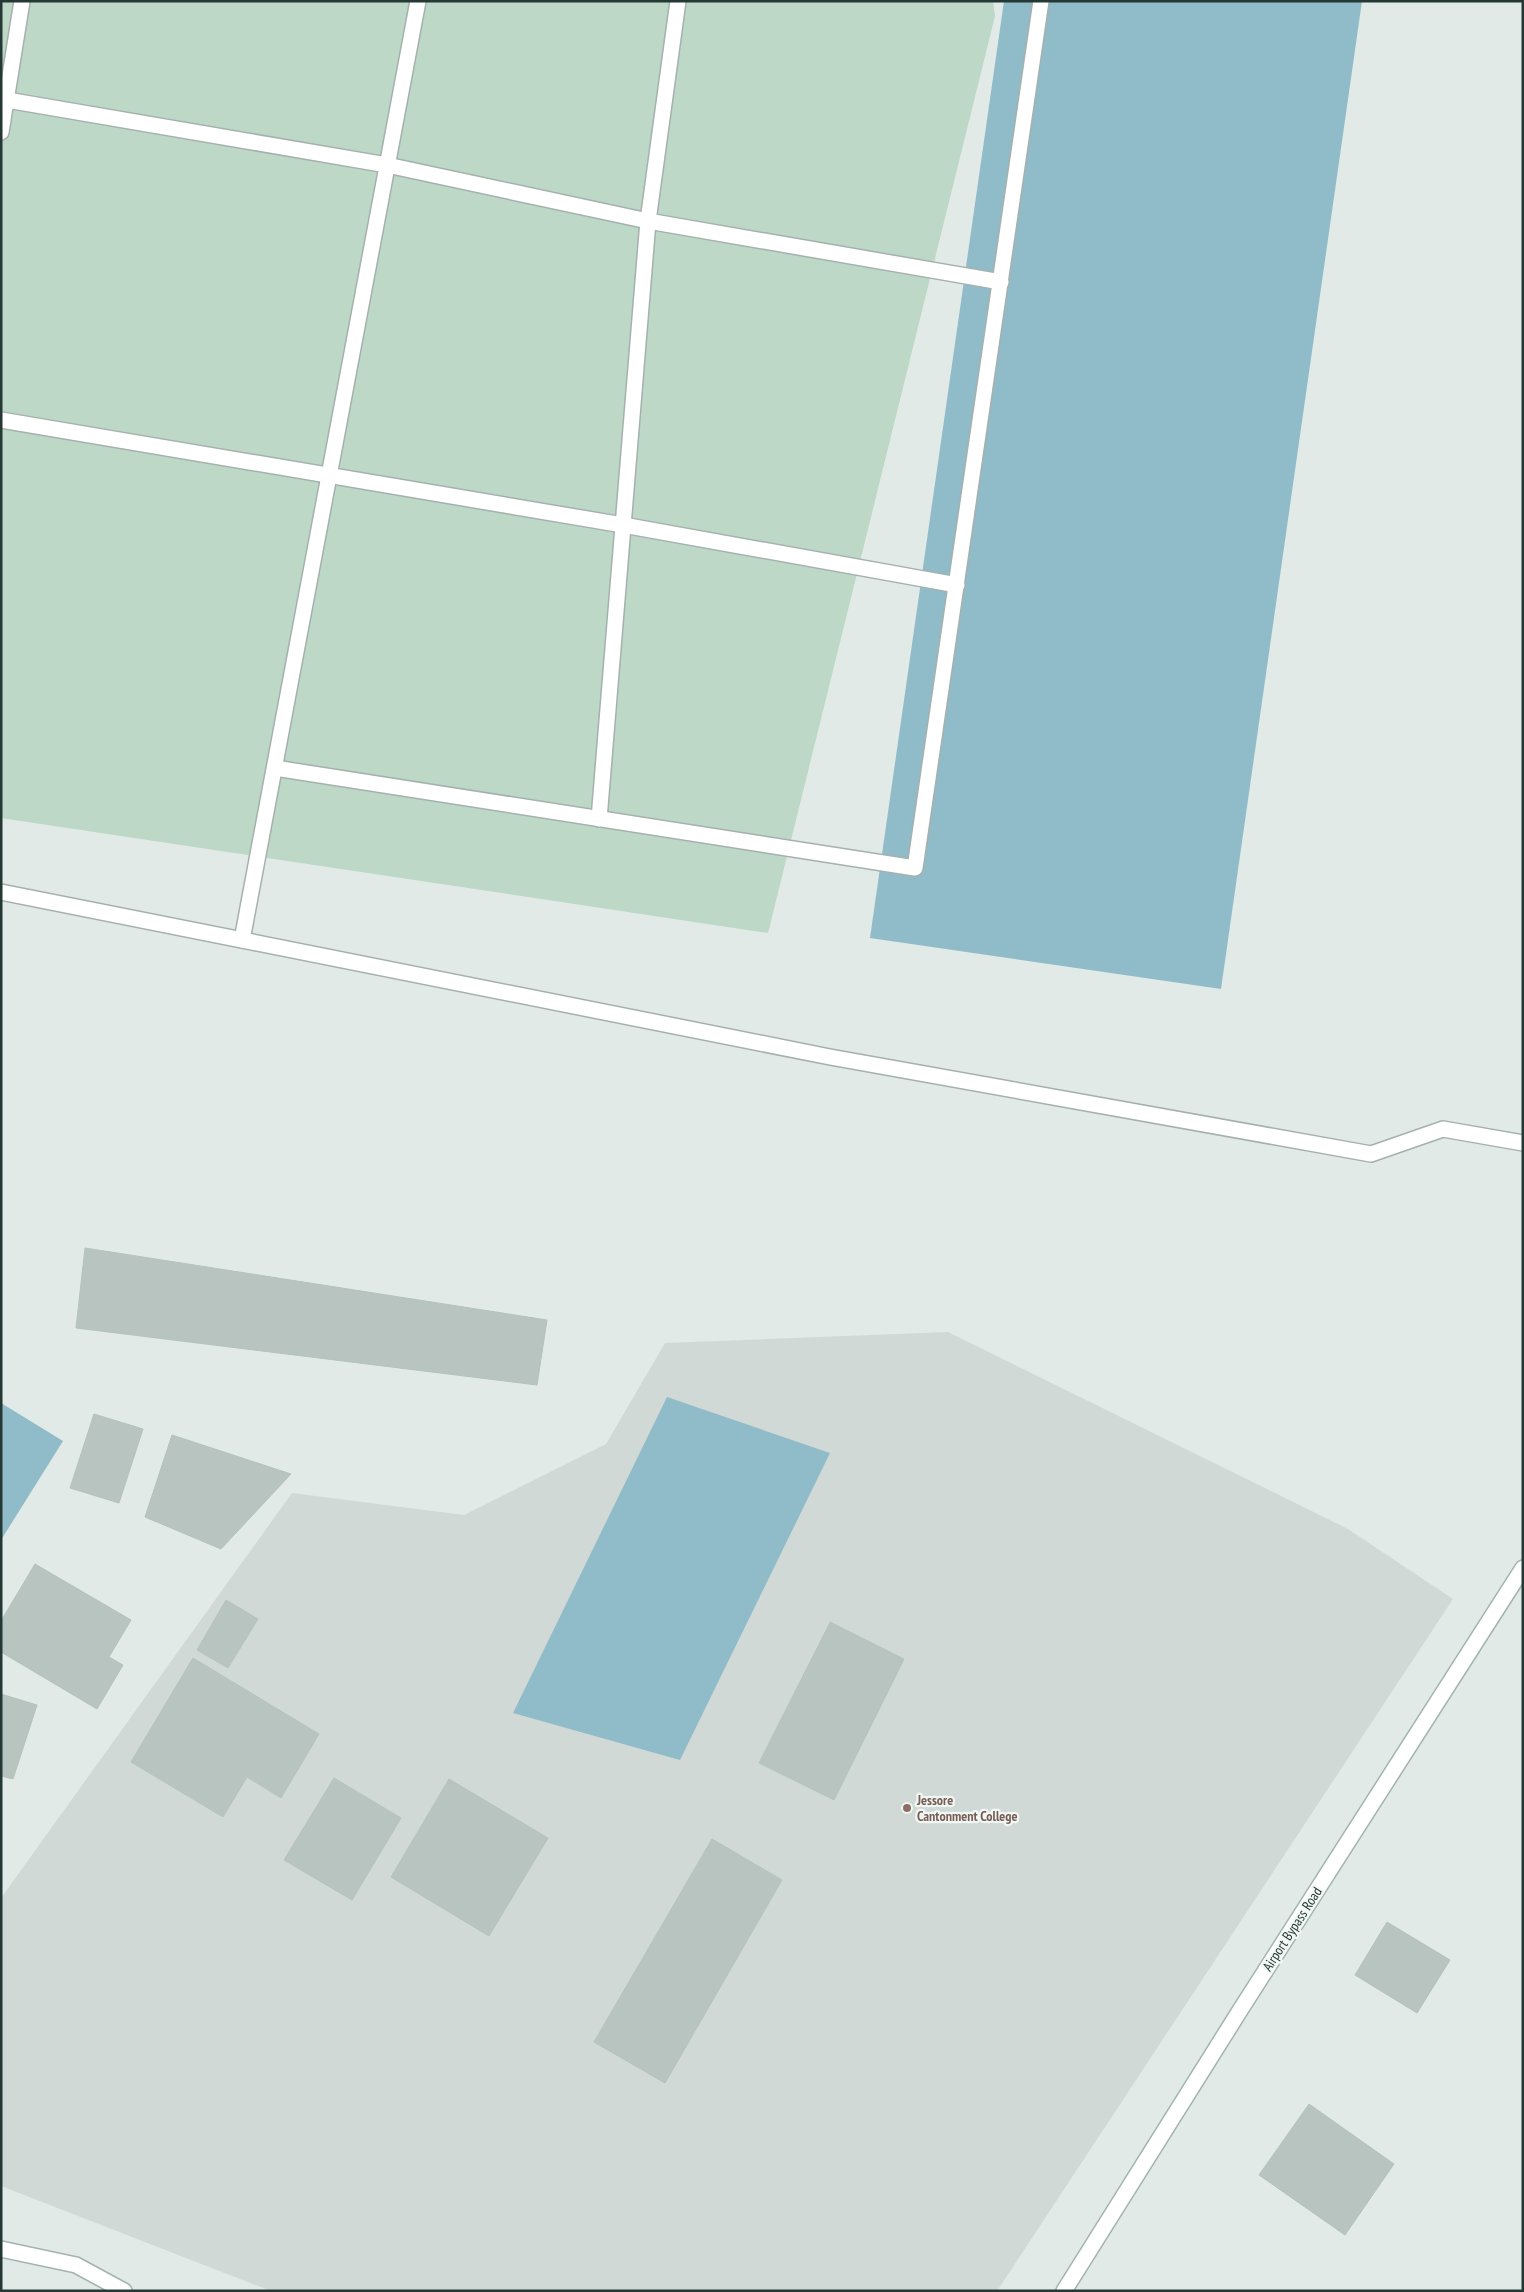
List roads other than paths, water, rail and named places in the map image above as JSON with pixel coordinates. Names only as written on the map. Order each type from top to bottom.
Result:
[{"type":"street","points":[[1,132],[22,1]]},
{"type":"street","points":[[242,940],[418,1]]},
{"type":"street","points":[[599,819],[648,221],[678,1]]},
{"type":"street","points":[[275,768],[915,868],[1041,1]]},
{"type":"street","points":[[7,100],[387,165],[648,221],[1001,282]]},
{"type":"street","points":[[1,420],[623,525],[956,585]]},
{"type":"street","points":[[1,892],[830,1058],[1371,1154],[1443,1129],[1523,1142]]},
{"type":"street","name":"Airport Bypass Road","points":[[1064,2291],[1239,2012],[1523,1568]]},
{"type":"street","points":[[1,2249],[76,2265],[124,2291]]},
{"type":"water","points":[[1004,1],[1362,1],[1221,989],[870,938]]},
{"type":"water","points":[[667,1397],[830,1453],[680,1760],[513,1713]]},
{"type":"water","points":[[1,1403],[63,1441],[1,1540]]},
{"type":"place","name":"Jessore Cantonment College","points":[[907,1808]]}]
